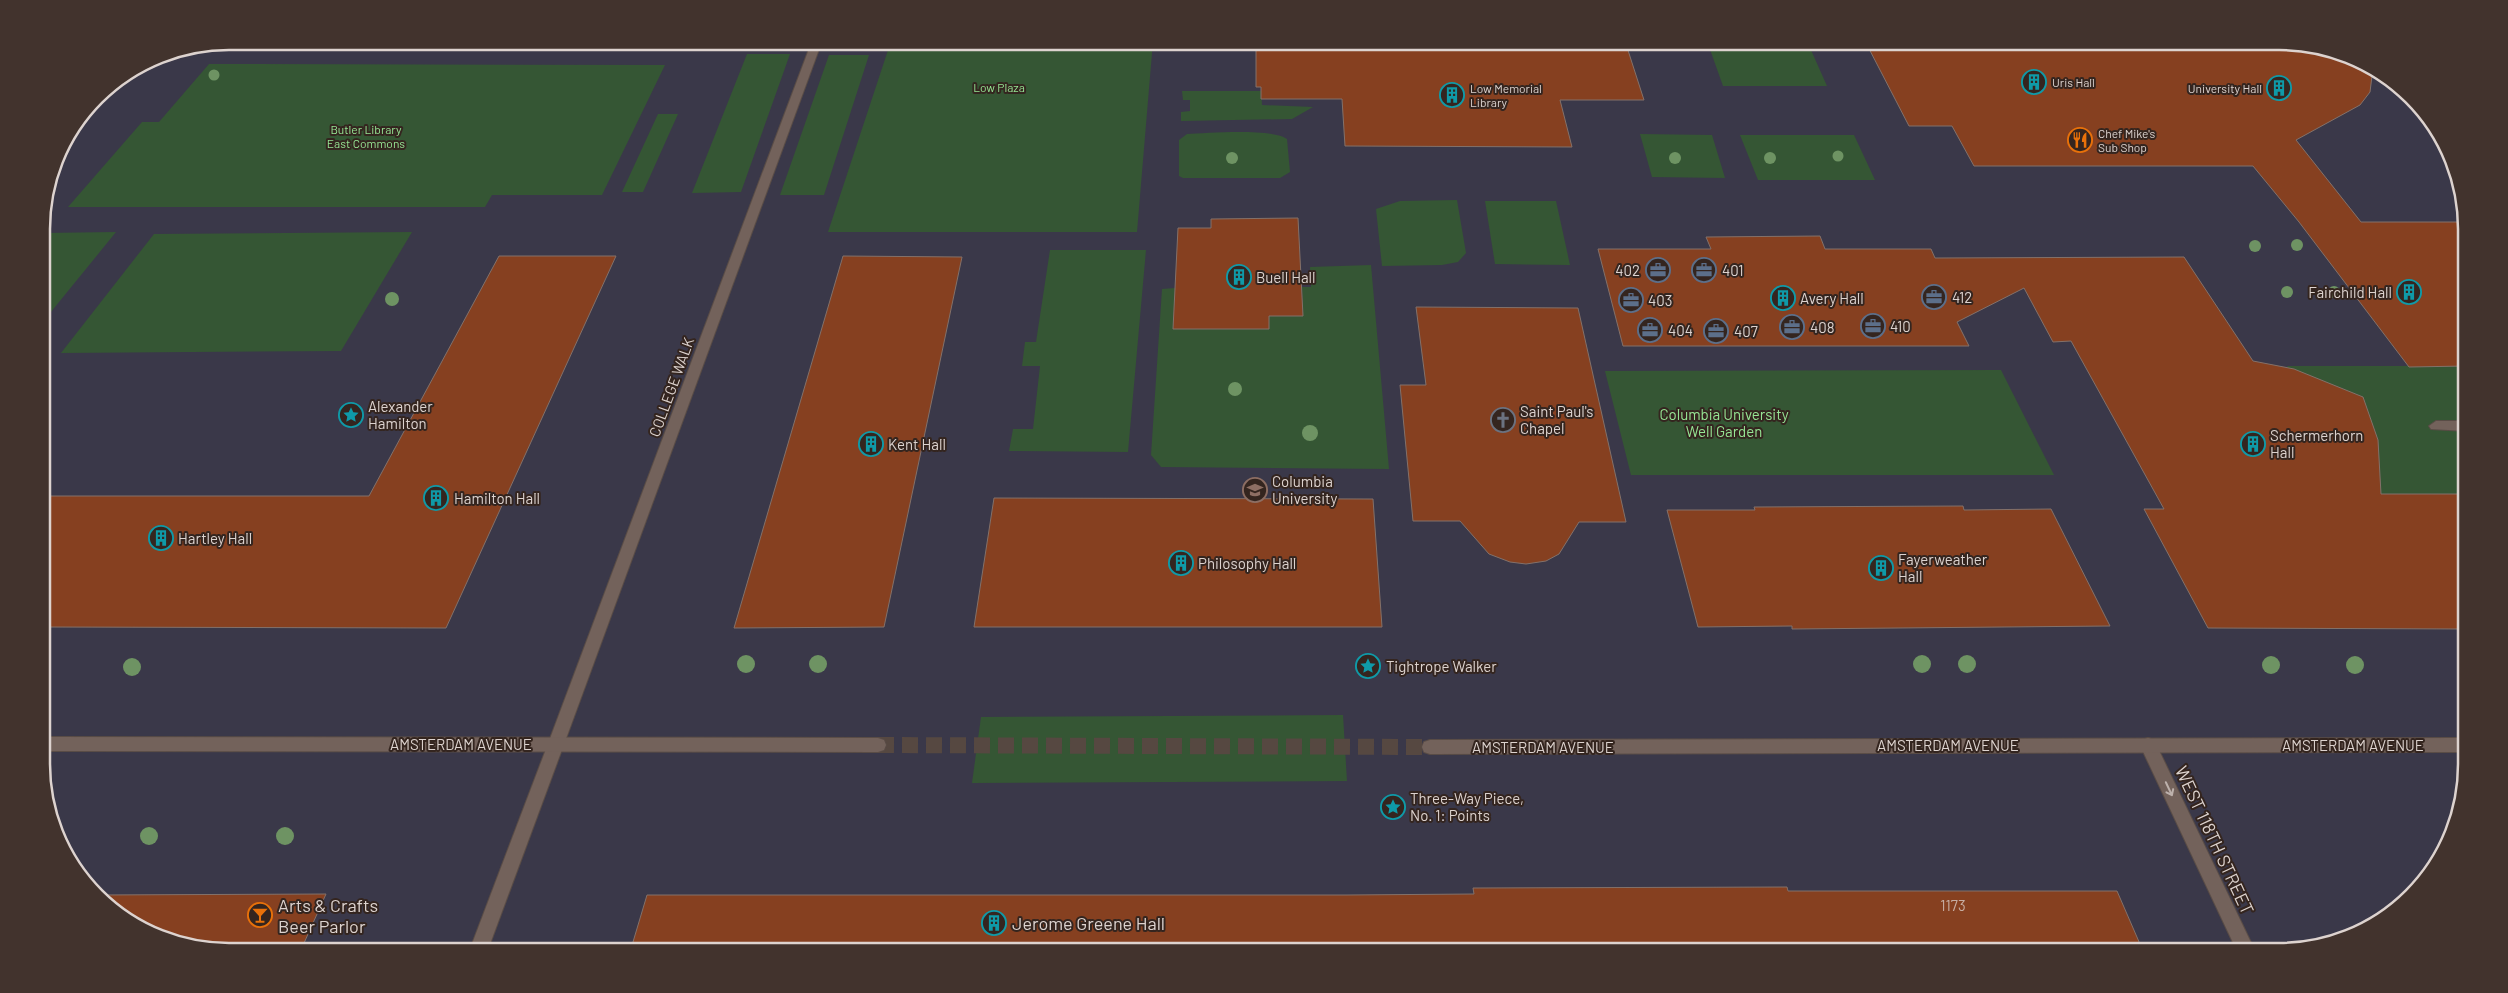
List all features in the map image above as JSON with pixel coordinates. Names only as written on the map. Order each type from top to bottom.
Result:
[{"type":"main road","name":"COLLEGE WALK","points":[[481,943],[814,50]]},
{"type":"main road","points":[[2436,426],[2458,426]]},
{"type":"main road","name":"AMSTERDAM AVENUE","points":[[50,744],[878,745]]},
{"type":"main road","name":"WEST 118TH STREET","points":[[2148,745],[2242,943]]},
{"type":"main road","name":"AMSTERDAM AVENUE","points":[[1430,747],[2458,745]]},
{"type":"shaded area","name":"Columbia University","points":[[217,50],[2291,50],[2337,59],[2379,80],[2414,111],[2428,129],[2440,150],[2449,171],[2455,194],[2458,217],[2458,776],[2449,822],[2428,864],[2406,891],[2379,913],[2337,934],[2291,943],[217,943],[171,934],[129,913],[94,882],[80,864],[68,843],[59,822],[53,799],[50,776],[50,217],[56,182],[68,150],[80,129],[102,102],[129,80],[150,68],[182,56]]},
{"type":"green space","points":[[287,50],[654,50],[654,51]]},
{"type":"green space","name":"Low Plaza","points":[[888,50],[1152,50],[1137,232],[828,232]]},
{"type":"green space","points":[[1710,50],[1811,50],[1827,86],[1723,86]]},
{"type":"green space","points":[[747,54],[790,54],[741,192],[692,193]]},
{"type":"green space","points":[[829,55],[869,55],[824,195],[780,195]]},
{"type":"green space","name":"Butler Library East Commons","points":[[209,64],[665,65],[602,195],[492,195],[485,207],[68,207],[142,122],[159,122]]},
{"type":"green space","points":[[1182,91],[1261,91],[1262,105],[1313,107],[1292,119],[1181,121],[1181,112],[1190,111],[1190,100],[1183,100]]},
{"type":"green space","points":[[658,114],[678,114],[643,192],[622,192]]},
{"type":"green space","points":[[1254,132],[1279,136],[1287,139],[1290,172],[1280,178],[1183,178],[1179,176],[1179,140],[1187,134]]},
{"type":"green space","points":[[1640,134],[1712,135],[1725,178],[1652,177]]},
{"type":"green space","points":[[1740,135],[1854,135],[1875,180],[1758,180]]},
{"type":"green space","points":[[1457,200],[1466,253],[1458,262],[1442,265],[1382,266],[1376,209],[1400,201]]},
{"type":"green space","points":[[1485,201],[1556,201],[1570,265],[1495,264]]},
{"type":"green space","points":[[116,232],[50,313],[50,233]]},
{"type":"green space","points":[[412,232],[341,351],[61,353],[154,234]]},
{"type":"green space","points":[[1050,250],[1146,250],[1128,452],[1009,451],[1013,429],[1033,429],[1040,366],[1022,366],[1025,342],[1036,342]]},
{"type":"green space","points":[[1371,265],[1389,469],[1161,467],[1151,455],[1162,289],[1175,288],[1173,329],[1269,329],[1269,316],[1303,316],[1302,287],[1311,287],[1310,267]]},
{"type":"green space","points":[[2287,366],[2458,366],[2458,494],[2376,494]]},
{"type":"green space","name":"Columbia University Well Garden","points":[[2001,370],[2054,475],[1631,475],[1605,371]]},
{"type":"green space","points":[[1343,715],[1347,781],[972,783],[981,717]]},
{"type":"building","name":"Low Memorial Library","points":[[1256,50],[1628,50],[1644,100],[1560,100],[1572,147],[1345,146],[1342,99],[1261,99],[1261,87],[1256,87]]},
{"type":"building","points":[[1870,50],[2291,50],[2326,56],[2358,68],[2372,76],[2370,92],[2360,105],[2296,140],[2361,222],[2458,222],[2458,366],[2409,367],[2299,222],[2253,166],[1974,166],[1952,126],[1909,126]]},
{"type":"building","name":"Buell Hall","points":[[1298,218],[1303,316],[1269,316],[1269,329],[1173,329],[1178,228],[1211,228],[1211,219]]},
{"type":"building","name":"Schermerhorn Hall","points":[[1820,236],[1825,249],[1931,249],[1935,258],[2184,257],[2253,361],[2294,369],[2363,397],[2378,440],[2381,494],[2458,494],[2458,629],[2208,628],[2144,509],[2164,509],[2071,341],[2053,342],[2024,288],[1957,322],[1969,346],[1623,346],[1598,249],[1711,249],[1706,237]]},
{"type":"building","name":"Hamilton Hall","points":[[499,256],[616,256],[446,628],[50,627],[50,496],[369,496]]},
{"type":"building","name":"Kent Hall","points":[[843,256],[962,257],[884,627],[734,628]]},
{"type":"building","name":"Saint Paul's Chapel","points":[[1416,307],[1578,308],[1626,522],[1579,522],[1559,554],[1546,561],[1526,564],[1510,562],[1489,554],[1460,521],[1413,521],[1400,385],[1426,385]]},
{"type":"building","name":"Philosophy Hall","points":[[994,498],[1373,499],[1382,627],[974,627]]},
{"type":"building","name":"Fayerweather Hall","points":[[1963,506],[1964,510],[2051,509],[2110,626],[1792,629],[1792,626],[1698,627],[1667,510],[1755,510],[1754,507]]},
{"type":"building","points":[[1787,887],[1788,891],[2117,891],[2140,943],[633,943],[647,895],[1474,894],[1473,888]]},
{"type":"building","points":[[326,894],[304,943],[217,943],[194,940],[171,934],[150,925],[129,913],[106,895]]},
{"type":"tunnel","points":[[878,745],[1430,747]]},
{"type":"place","name":"Uris Hall","points":[[2034,82]]},
{"type":"place","name":"University Hall","points":[[2279,88]]},
{"type":"place","name":"Low Memorial Library","points":[[1452,95]]},
{"type":"place","name":"Chef Mike's Sub Shop","points":[[2080,140]]},
{"type":"place","name":"402","points":[[1658,270]]},
{"type":"place","name":"401","points":[[1704,270]]},
{"type":"place","name":"Buell Hall","points":[[1239,277]]},
{"type":"place","name":"Fairchild Hall","points":[[2409,292]]},
{"type":"place","name":"412","points":[[1934,297]]},
{"type":"place","name":"Avery Hall","points":[[1783,298]]},
{"type":"place","name":"403","points":[[1631,300]]},
{"type":"place","name":"410","points":[[1873,326]]},
{"type":"place","name":"408","points":[[1792,327]]},
{"type":"place","name":"404","points":[[1650,330]]},
{"type":"place","name":"407","points":[[1716,331]]},
{"type":"place","name":"Alexander Hamilton","points":[[351,415]]},
{"type":"place","name":"Saint Paul's Chapel","points":[[1503,420]]},
{"type":"place","name":"Kent Hall","points":[[871,444]]},
{"type":"place","name":"Schermerhorn Hall","points":[[2253,444]]},
{"type":"place","name":"Columbia University","points":[[1255,490]]},
{"type":"place","name":"Hamilton Hall","points":[[436,498]]},
{"type":"place","name":"Hartley Hall","points":[[161,538]]},
{"type":"place","name":"Philosophy Hall","points":[[1181,563]]},
{"type":"place","name":"Fayerweather Hall","points":[[1881,568]]},
{"type":"place","name":"Tightrope Walker","points":[[1368,666]]},
{"type":"place","name":"Three-Way Piece, No. 1: Points","points":[[1393,807]]},
{"type":"place","name":"Arts & Crafts Beer Parlor","points":[[260,915]]},
{"type":"place","name":"Jerome Greene Hall","points":[[994,923]]}]
